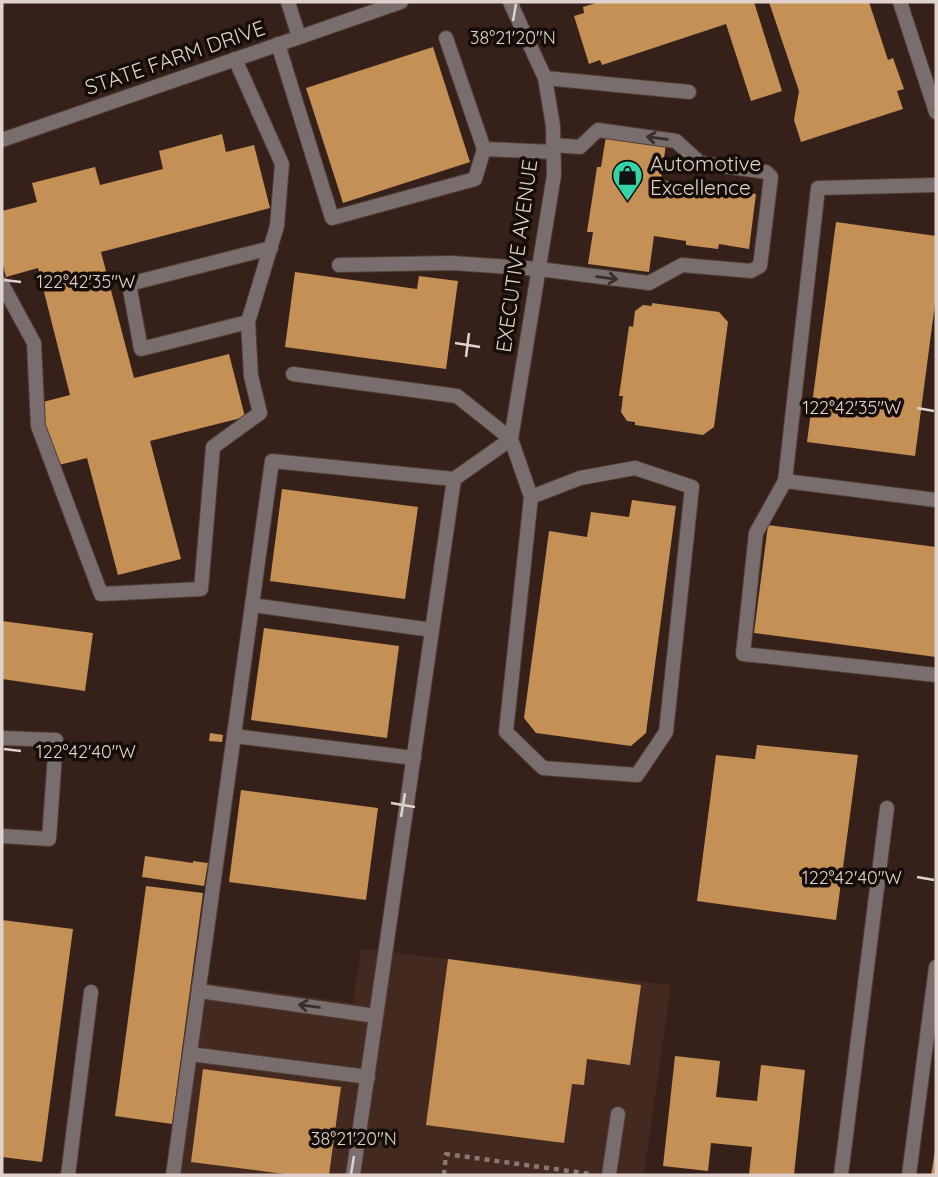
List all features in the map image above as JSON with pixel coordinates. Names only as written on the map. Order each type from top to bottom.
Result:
[{"type":"street","points":[[288,2],[299,37]]},
{"type":"street","name":"STATE FARM DRIVE","points":[[2,140],[401,2]]},
{"type":"street","name":"EXECUTIVE AVENUE","points":[[510,2],[545,78],[553,126],[554,175],[511,439]]},
{"type":"street","points":[[900,2],[936,112]]},
{"type":"street","points":[[278,44],[332,218],[475,179],[484,149],[446,38]]},
{"type":"street","points":[[2,284],[34,344],[38,426],[101,594],[201,589],[213,447],[260,413],[251,376],[248,322],[277,226],[282,164],[235,59]]},
{"type":"street","points":[[545,78],[690,92]]},
{"type":"street","points":[[339,265],[452,263],[649,283],[682,265],[751,271],[760,266],[771,177],[766,172],[700,163],[676,141],[598,130],[580,146],[484,149]]},
{"type":"street","points":[[936,185],[818,188],[785,481],[756,533],[743,654],[936,675]]},
{"type":"street","points":[[248,322],[141,349],[129,284],[271,248]]},
{"type":"street","points":[[293,374],[457,396],[511,439],[531,497],[506,732],[543,768],[637,775],[666,732],[692,487],[635,468],[580,478],[531,497]]},
{"type":"street","points":[[173,1175],[272,461],[454,480],[511,439]]},
{"type":"street","points":[[353,1175],[454,480]]},
{"type":"street","points":[[785,481],[936,500]]},
{"type":"street","points":[[252,605],[432,631]]},
{"type":"street","points":[[234,736],[414,758]]},
{"type":"street","points":[[2,738],[56,740],[49,839],[2,836]]},
{"type":"street","points":[[841,1175],[887,808]]},
{"type":"street","points":[[909,1175],[936,967]]},
{"type":"street","points":[[198,991],[376,1016]]},
{"type":"street","points":[[68,1175],[91,992]]},
{"type":"street","points":[[190,1054],[368,1077]]},
{"type":"street","points":[[608,1175],[618,1114]]},
{"type":"path","points":[[444,1175],[446,1154],[602,1175]]},
{"type":"shaded area","points":[[361,949],[671,985],[644,1175],[167,1175],[196,981],[353,1003]]},
{"type":"building","points":[[599,2],[754,2],[782,91],[751,101],[726,24],[602,65],[600,60],[589,64],[574,16],[584,13],[583,7]]},
{"type":"building","points":[[769,2],[869,2],[888,60],[893,58],[904,89],[897,91],[903,109],[801,142],[794,120],[799,91]]},
{"type":"building","points":[[433,47],[470,162],[343,203],[306,88]]},
{"type":"building","points":[[222,134],[226,152],[254,145],[270,208],[101,252],[134,378],[229,354],[245,417],[150,441],[181,559],[118,575],[87,458],[55,466],[39,403],[70,395],[38,268],[6,277],[2,261],[2,211],[37,202],[32,183],[95,167],[100,185],[163,169],[159,151]]},
{"type":"building","points":[[606,136],[666,144],[661,180],[693,185],[694,180],[727,185],[726,189],[756,194],[749,249],[719,244],[718,249],[686,245],[686,241],[654,236],[649,272],[588,264],[593,232],[587,232],[597,167],[601,167]]},
{"type":"building","points":[[836,222],[936,236],[936,296],[915,456],[807,442]]},
{"type":"building","points":[[295,272],[417,289],[419,276],[458,281],[446,369],[285,347]]},
{"type":"building","points":[[652,303],[719,312],[728,322],[714,427],[703,435],[635,425],[635,422],[627,421],[621,412],[623,396],[619,396],[629,326],[633,327],[635,311],[643,305],[652,306]]},
{"type":"building","points":[[282,489],[418,507],[405,599],[270,581]]},
{"type":"building","points":[[632,500],[676,506],[646,733],[631,746],[536,733],[524,718],[549,531],[587,537],[591,512],[629,517]]},
{"type":"building","points":[[768,525],[936,547],[936,657],[754,633]]},
{"type":"building","points":[[2,621],[93,633],[85,691],[2,679]]},
{"type":"building","points":[[264,628],[399,646],[387,738],[251,720]]},
{"type":"building","points":[[210,733],[223,735],[222,742],[209,741]]},
{"type":"building","points":[[757,745],[858,755],[836,920],[697,901],[716,755],[755,759]]},
{"type":"building","points":[[241,790],[378,808],[366,900],[229,882]]},
{"type":"building","points":[[145,856],[208,863],[204,886],[142,877]]},
{"type":"building","points":[[146,886],[203,893],[172,1124],[115,1116]]},
{"type":"building","points":[[2,920],[73,929],[42,1162],[2,1157]]},
{"type":"building","points":[[448,959],[641,985],[630,1065],[587,1059],[584,1085],[572,1084],[564,1143],[426,1125]]},
{"type":"building","points":[[675,1056],[720,1061],[716,1097],[757,1101],[761,1065],[805,1070],[794,1175],[749,1175],[752,1147],[711,1143],[708,1171],[663,1166]]},
{"type":"building","points":[[203,1069],[341,1087],[329,1175],[292,1175],[191,1162]]},
{"type":"building","points":[[935,1151],[936,1175],[931,1175]]},
{"type":"place","name":"Automotive Excellence","points":[[627,203]]}]
